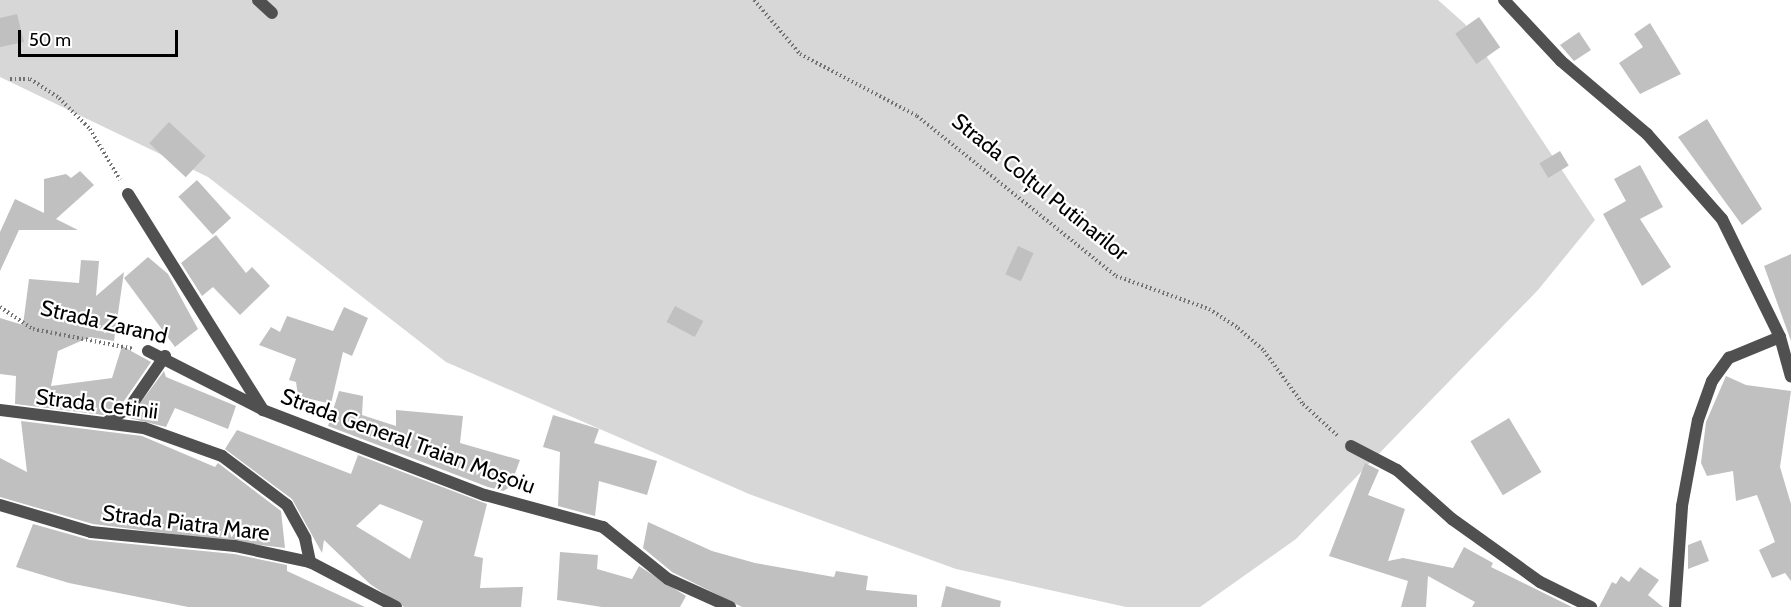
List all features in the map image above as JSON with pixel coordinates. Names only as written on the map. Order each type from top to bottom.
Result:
[{"type":"street","points":[[258,0],[272,14]]},
{"type":"street","points":[[1504,0],[1561,61],[1647,134],[1722,219],[1780,337],[1791,376]]},
{"type":"street","name":"Strada General Traian Moșoiu","points":[[128,194],[263,410],[484,495],[603,527],[668,579],[730,607]]},
{"type":"street","points":[[1676,607],[1682,506],[1698,420],[1712,381],[1729,358],[1780,337]]},
{"type":"street","name":"Strada Zarand","points":[[148,351],[165,356],[263,410]]},
{"type":"street","points":[[107,422],[130,407],[165,356]]},
{"type":"street","name":"Strada Cetinii","points":[[0,410],[107,422],[178,437],[256,477],[287,505],[310,562]]},
{"type":"street","points":[[1350,446],[1397,470],[1452,519],[1531,576],[1588,606]]},
{"type":"street","name":"Strada Piatra Mare","points":[[0,505],[91,532],[235,546],[310,562],[396,607]]},
{"type":"path","name":"Strada Colțul Putinarilor","points":[[754,0],[800,54],[917,116],[994,172],[1116,276],[1209,309],[1238,328],[1264,351],[1303,404],[1350,446]]},
{"type":"path","points":[[10,79],[30,79],[59,98],[90,129],[128,194]]},
{"type":"path","name":"Strada Zarand","points":[[0,307],[33,329],[148,351]]},
{"type":"shaded area","points":[[0,0],[1438,0],[1465,24],[1595,220],[1538,290],[1296,539],[1200,607],[1126,607],[956,569],[749,494],[446,362],[208,177],[0,77]]},
{"type":"building","points":[[17,14],[24,42],[0,47],[0,18]]},
{"type":"building","points":[[1479,17],[1500,47],[1476,64],[1455,34]]},
{"type":"building","points":[[1650,23],[1681,74],[1640,94],[1619,63],[1643,47],[1634,34]]},
{"type":"building","points":[[1579,32],[1591,50],[1574,61],[1560,45]]},
{"type":"building","points":[[1707,119],[1762,209],[1742,225],[1678,137]]},
{"type":"building","points":[[169,122],[206,156],[186,177],[149,143]]},
{"type":"building","points":[[1560,151],[1569,166],[1548,178],[1539,163]]},
{"type":"building","points":[[1640,165],[1663,207],[1640,219],[1671,267],[1642,286],[1603,214],[1626,201],[1614,179]]},
{"type":"building","points":[[80,171],[94,185],[56,219],[78,230],[19,230],[0,271],[0,232],[15,199],[44,213],[44,179],[66,174],[71,178]]},
{"type":"building","points":[[197,180],[231,218],[213,235],[178,197]]},
{"type":"building","points":[[216,235],[246,273],[252,267],[270,286],[240,315],[213,287],[202,296],[181,263]]},
{"type":"building","points":[[1018,246],[1034,253],[1021,281],[1005,274]]},
{"type":"building","points":[[1791,254],[1791,341],[1764,266]]},
{"type":"building","points":[[148,257],[168,274],[198,329],[175,347],[124,278]]},
{"type":"building","points":[[81,260],[99,261],[96,296],[124,272],[114,341],[90,337],[58,351],[51,386],[112,378],[122,346],[151,362],[124,401],[103,415],[15,404],[16,376],[0,374],[0,318],[23,325],[29,279],[79,283]]},
{"type":"building","points":[[675,306],[703,321],[695,337],[667,322]]},
{"type":"building","points":[[344,307],[368,318],[352,356],[343,352],[331,404],[298,396],[296,382],[289,380],[296,359],[259,345],[271,327],[280,332],[287,316],[333,331]]},
{"type":"building","points":[[164,371],[166,377],[236,406],[228,429],[175,408],[166,427],[129,418]]},
{"type":"building","points":[[1726,376],[1746,385],[1791,391],[1780,467],[1791,504],[1791,581],[1785,573],[1772,578],[1759,550],[1775,542],[1757,495],[1736,501],[1733,471],[1707,476],[1701,463],[1706,422]]},
{"type":"building","points":[[339,391],[363,396],[362,415],[396,426],[396,410],[463,416],[460,443],[520,460],[510,487],[503,491],[488,487],[328,426]]},
{"type":"building","points":[[553,415],[599,429],[594,443],[657,461],[647,495],[599,481],[595,516],[558,506],[560,452],[543,447]]},
{"type":"building","points":[[1509,418],[1541,472],[1503,495],[1470,441]]},
{"type":"building","points":[[21,421],[142,436],[215,467],[218,463],[281,511],[285,548],[93,524],[0,497],[0,458],[27,472]]},
{"type":"building","points":[[237,430],[351,474],[358,455],[487,504],[474,556],[483,558],[480,588],[523,587],[521,607],[404,607],[370,584],[324,540],[322,553],[292,499],[225,449]],"holes":[[[380,504],[423,521],[410,559],[356,526]]]},
{"type":"building","points":[[1365,463],[1379,470],[1368,495],[1405,509],[1388,561],[1403,558],[1453,568],[1464,547],[1493,563],[1491,567],[1572,607],[1472,607],[1475,602],[1428,576],[1426,607],[1401,607],[1408,581],[1329,556]]},
{"type":"building","points":[[648,522],[712,551],[755,563],[834,577],[836,571],[868,576],[866,590],[917,595],[917,607],[742,607],[672,572],[643,548]]},
{"type":"building","points":[[33,524],[90,540],[234,554],[287,565],[287,571],[365,607],[188,607],[69,583],[16,567]]},
{"type":"building","points":[[1701,540],[1709,561],[1688,569],[1688,545]]},
{"type":"building","points":[[560,552],[598,555],[597,569],[632,579],[639,566],[686,596],[680,607],[602,607],[557,600]]},
{"type":"building","points":[[1640,567],[1659,580],[1648,595],[1663,607],[1599,607],[1612,582],[1616,584],[1621,576],[1629,582]]},
{"type":"building","points":[[946,586],[1001,601],[1000,607],[941,607]]}]
